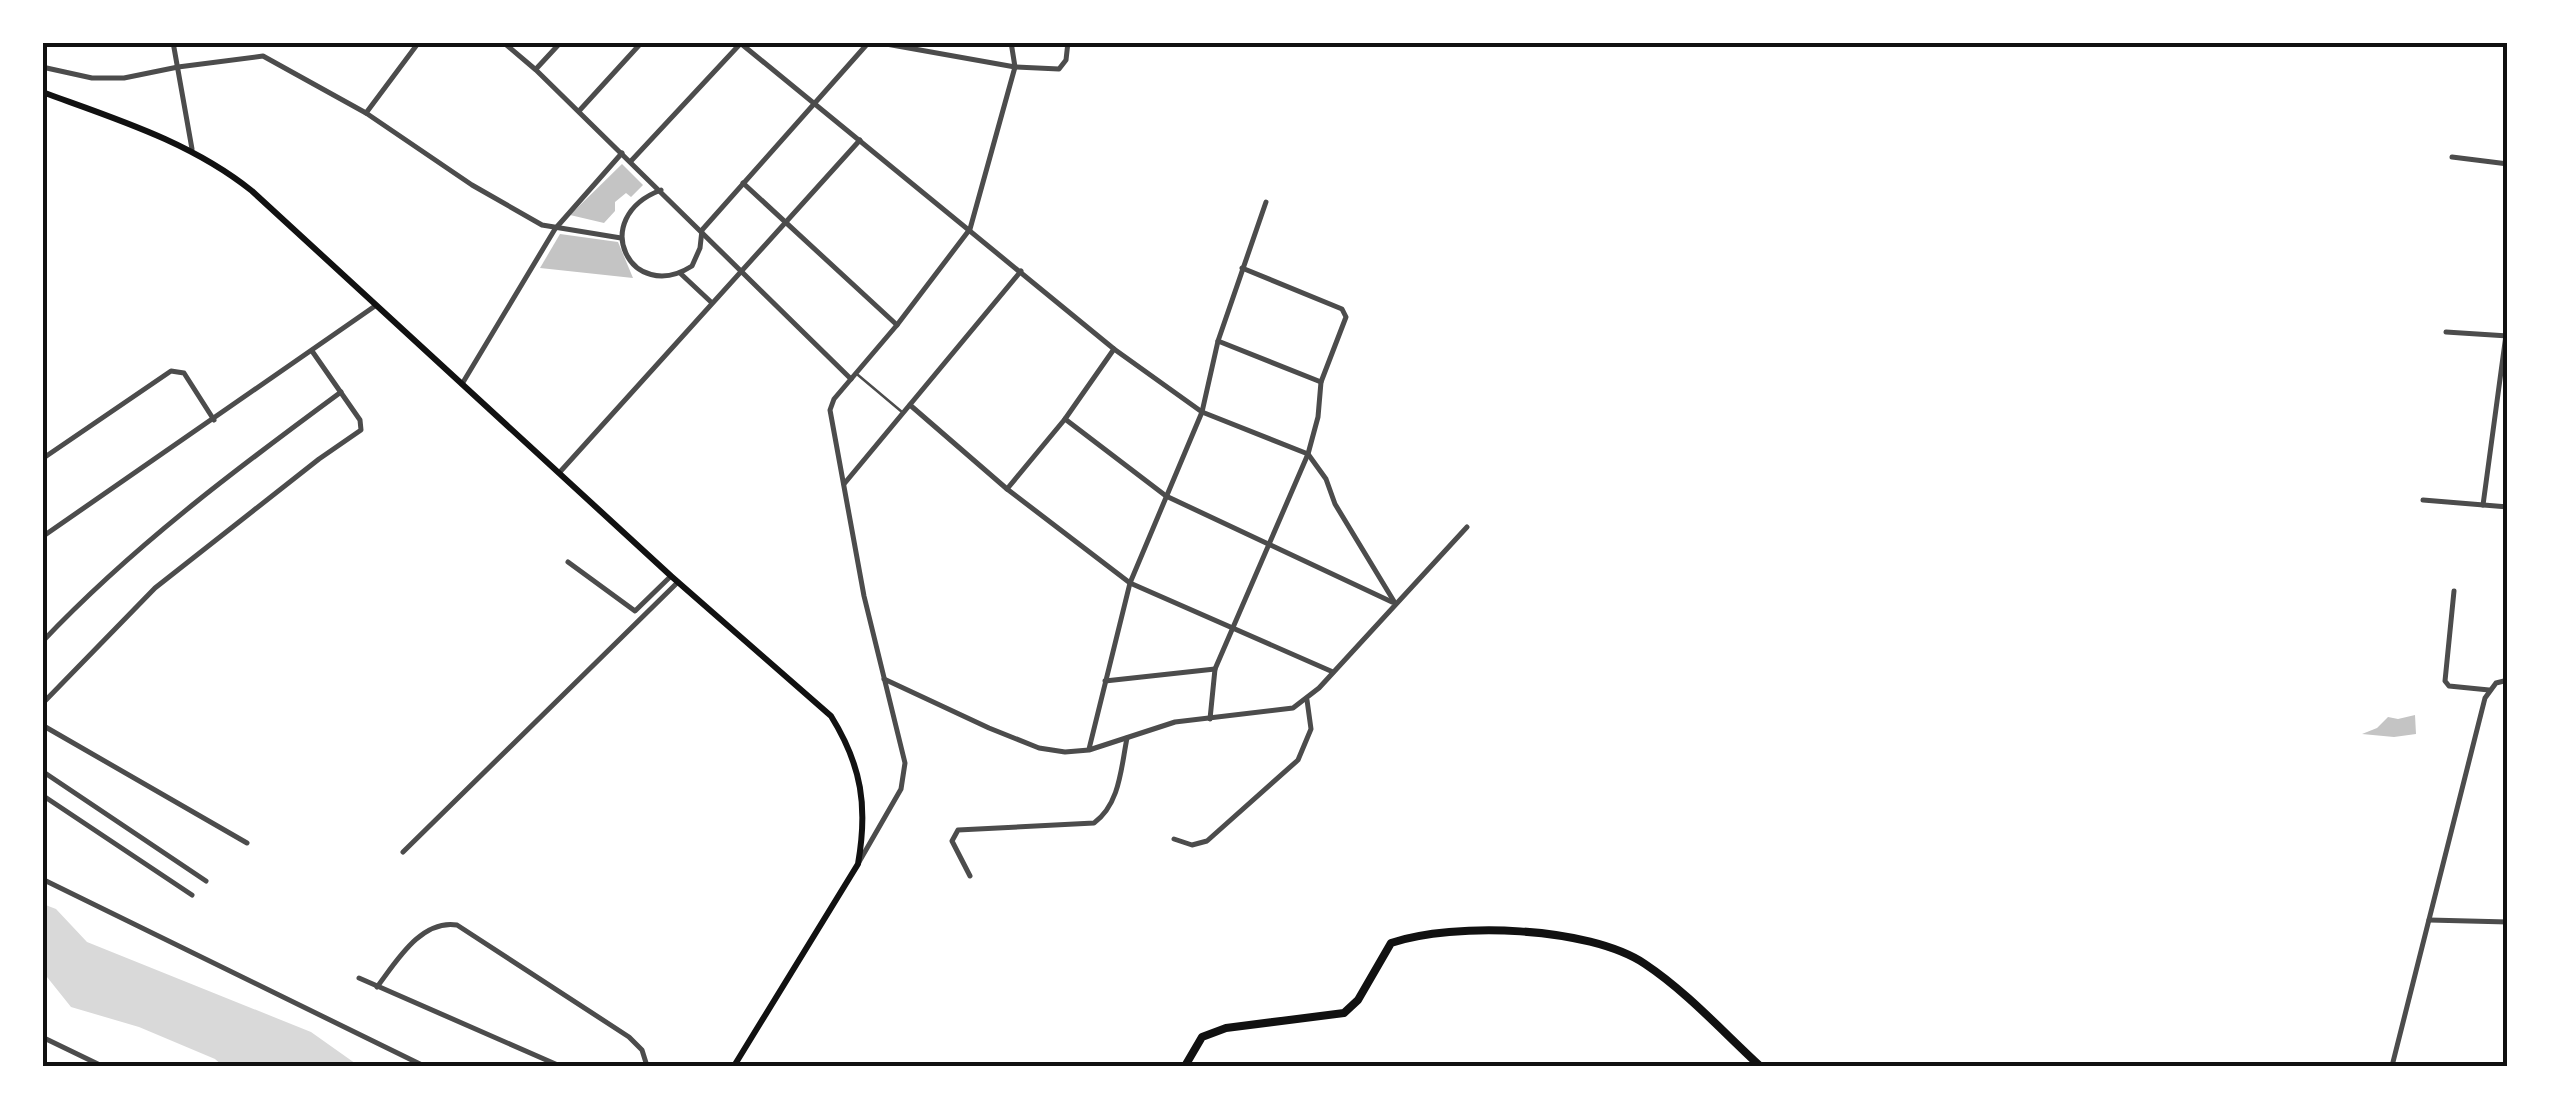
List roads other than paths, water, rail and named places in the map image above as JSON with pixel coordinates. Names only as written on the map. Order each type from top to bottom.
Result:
[{"type":"main road","points":[[42,92],[192,150],[220,165],[830,716],[847,742],[860,788],[864,828],[858,864],[734,1066]]},
{"type":"main road","points":[[1185,1066],[1202,1037],[1226,1028],[1344,1012],[1358,1000],[1391,944],[1414,936],[1468,931],[1560,935],[1610,947],[1642,961],[1760,1066]]},
{"type":"street","points":[[173,42],[192,150]]},
{"type":"street","points":[[366,113],[419,42]]},
{"type":"street","points":[[503,42],[854,376]]},
{"type":"street","points":[[536,70],[562,42]]},
{"type":"street","points":[[579,111],[642,42]]},
{"type":"street","points":[[661,190],[638,201],[628,211],[621,238],[624,251],[642,271],[668,277],[692,266],[702,230],[872,42],[1014,67],[1059,69],[1066,60],[1068,42]]},
{"type":"street","points":[[858,864],[894,802],[904,778],[904,763],[864,596],[830,410],[834,399],[898,324],[970,229],[1014,67],[1010,42]]},
{"type":"street","points":[[631,161],[740,43],[1114,348],[1202,412],[1308,454],[1395,603]]},
{"type":"street","points":[[42,67],[92,78],[124,78],[263,56],[366,113],[472,185],[542,225],[621,238]]},
{"type":"street","points":[[559,473],[860,140]]},
{"type":"street","points":[[462,385],[555,229],[622,153]]},
{"type":"street","points":[[2452,157],[2508,164]]},
{"type":"street","points":[[743,183],[898,324]]},
{"type":"street","points":[[1088,750],[1130,583],[1202,412],[1218,341],[1266,202]]},
{"type":"street","points":[[1210,719],[1215,669],[1308,454],[1318,417],[1321,382],[1346,318],[1342,309],[1242,268]]},
{"type":"street","points":[[843,485],[1021,271]]},
{"type":"street","points":[[680,274],[711,302]]},
{"type":"street","points":[[42,537],[375,306]]},
{"type":"street","points":[[2483,505],[2508,320]]},
{"type":"street","points":[[2446,332],[2507,336]]},
{"type":"street","points":[[1218,341],[1321,382]]},
{"type":"street","points":[[1007,489],[1064,419],[1114,348]]},
{"type":"street","points":[[42,704],[155,588],[305,469],[361,430],[360,420],[312,351]]},
{"type":"street","points":[[42,459],[172,371],[184,373],[214,420]]},
{"type":"street","points":[[42,642],[127,557],[341,392]]},
{"type":"street","points":[[910,405],[1007,489],[1130,583],[1334,672]]},
{"type":"street","points":[[1064,419],[1166,496],[1395,603]]},
{"type":"street","points":[[2424,500],[2508,507]]},
{"type":"street","points":[[884,679],[988,728],[1039,748],[1065,752],[1088,750],[1176,722],[1293,708],[1308,700],[1467,527]]},
{"type":"street","points":[[568,562],[635,611],[671,576]]},
{"type":"street","points":[[403,852],[678,582]]},
{"type":"street","points":[[2454,591],[2445,681],[2450,686],[2490,690]]},
{"type":"street","points":[[1105,681],[1215,669]]},
{"type":"street","points":[[2392,1066],[2485,698],[2496,683],[2508,680]]},
{"type":"street","points":[[1174,840],[1192,845],[1207,841],[1298,760],[1311,729],[1308,700]]},
{"type":"street","points":[[42,725],[247,844]]},
{"type":"street","points":[[970,876],[952,841],[958,830],[1094,823],[1104,816],[1116,795],[1127,738]]},
{"type":"street","points":[[42,771],[206,882]]},
{"type":"street","points":[[42,795],[192,895]]},
{"type":"street","points":[[42,879],[424,1066]]},
{"type":"street","points":[[2429,920],[2508,922]]},
{"type":"street","points":[[378,986],[422,934],[443,924],[457,925],[629,1037],[642,1050],[646,1066]]},
{"type":"street","points":[[359,978],[560,1066]]},
{"type":"street","points":[[42,1038],[102,1066]]},
{"type":"lane","points":[[854,376],[903,413]]}]
